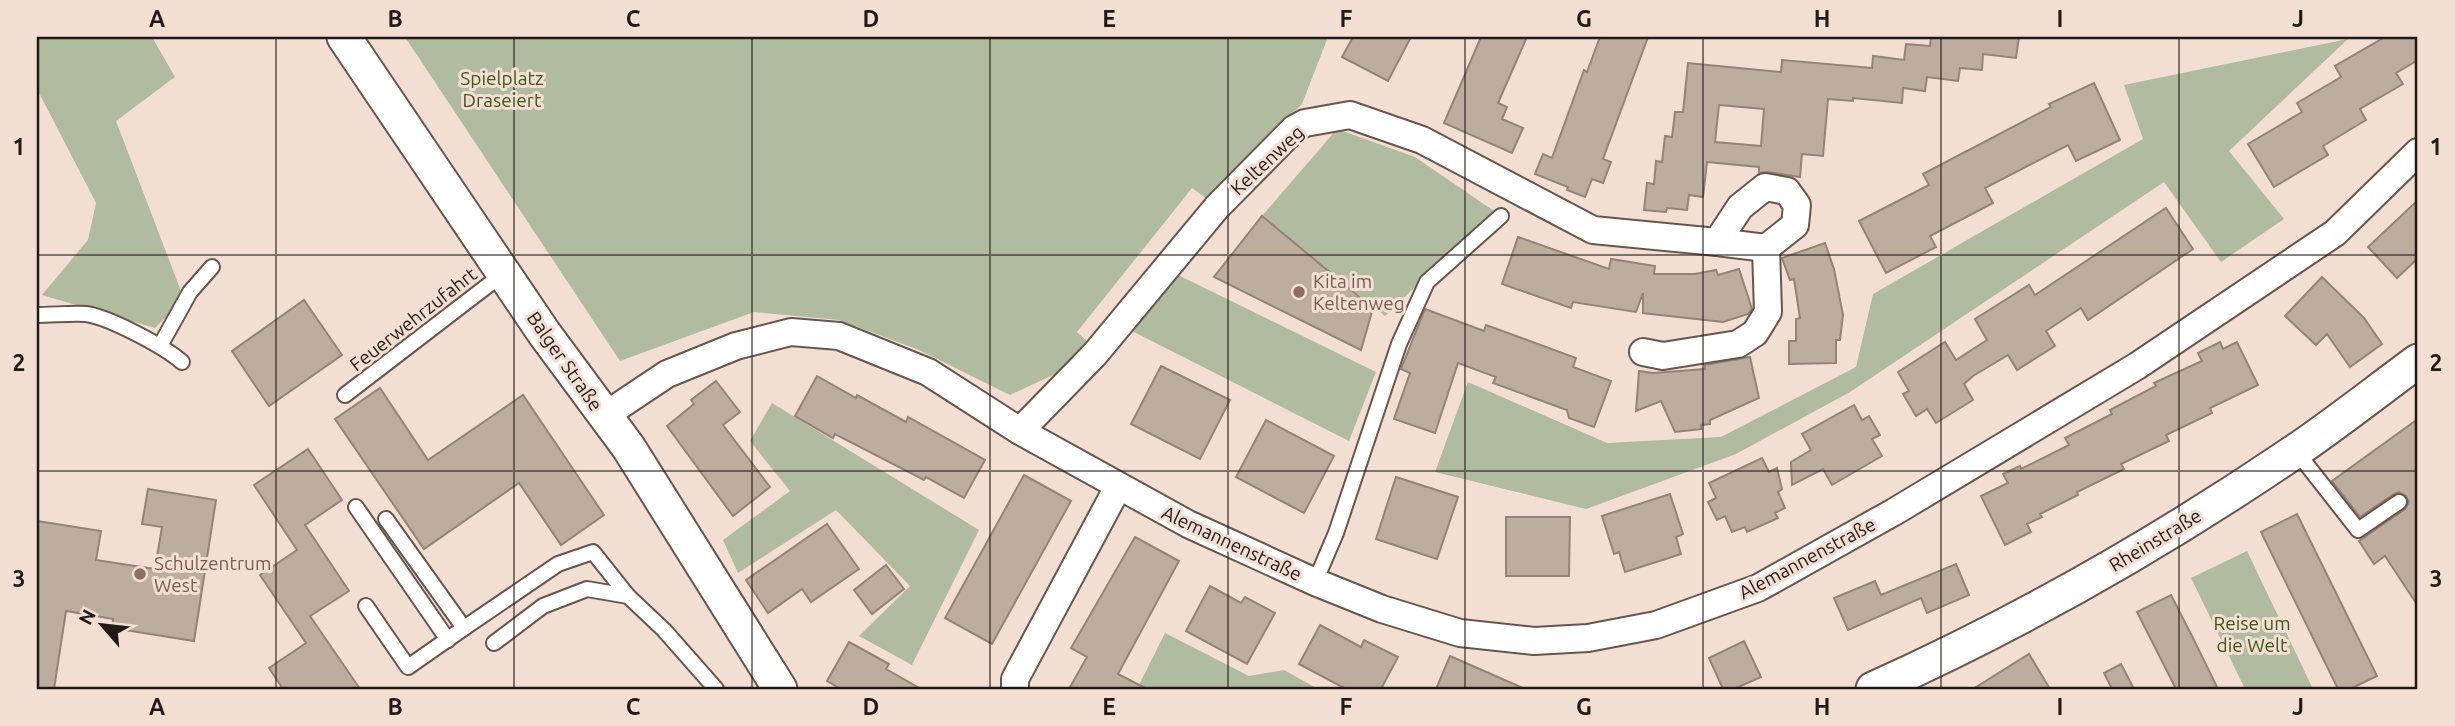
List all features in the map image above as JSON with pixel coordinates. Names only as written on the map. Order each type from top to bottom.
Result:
[{"type":"street","name":"Balger Straße","points":[[344,37],[504,272],[629,448],[780,689]]},
{"type":"street","name":"Keltenweg","points":[[1020,431],[1095,354],[1217,207],[1294,129],[1305,123],[1350,115],[1423,140],[1593,230],[1766,248]]},
{"type":"street","name":"Alemannenstraße","points":[[604,416],[667,374],[736,346],[791,332],[839,336],[928,372],[1020,431],[1118,487],[1188,524],[1315,582],[1382,609],[1460,633],[1534,641],[1588,638],[1656,625],[1758,588],[1894,512],[2137,366],[2335,233],[2418,152]]},
{"type":"street","points":[[1643,352],[1663,356],[1738,344],[1755,333],[1768,312],[1766,248],[1795,225],[1797,205],[1787,191],[1765,187],[1740,207],[1717,242]]},
{"type":"street","name":"Rheinstraße","points":[[1873,689],[2035,611],[2157,539],[2296,451],[2418,360]]},
{"type":"street","points":[[1015,689],[1015,679],[1118,487]]},
{"type":"lane","points":[[1315,582],[1336,533],[1399,344],[1427,282],[1501,216]]},
{"type":"lane","points":[[160,346],[190,292],[212,267]]},
{"type":"lane","name":"Feuerwehrzufahrt","points":[[345,395],[504,272]]},
{"type":"lane","points":[[37,316],[87,314],[160,346],[182,362]]},
{"type":"lane","points":[[2296,451],[2358,530],[2399,502]]},
{"type":"lane","points":[[356,507],[448,640]]},
{"type":"lane","points":[[386,519],[464,628]]},
{"type":"lane","points":[[366,606],[408,667],[558,564],[593,552],[628,596],[664,630],[716,689]]},
{"type":"lane","points":[[494,643],[543,606],[587,589],[628,596]]},
{"type":"green space","points":[[37,37],[152,37],[175,77],[116,121],[184,299],[155,328],[42,295],[88,240],[96,203],[37,89]]},
{"type":"green space","name":"Spielplatz Draseiert","points":[[405,37],[1328,37],[1302,104],[1207,199],[1192,188],[1077,332],[1088,342],[1055,374],[1010,395],[919,350],[839,320],[754,312],[620,361]]},
{"type":"green space","points":[[2348,39],[2229,151],[2284,219],[2221,262],[2164,182],[1850,392],[1736,454],[1586,509],[1435,472],[1468,382],[1607,443],[1721,437],[1856,367],[1873,294],[2143,139],[2124,85]]},
{"type":"green space","points":[[1337,129],[1415,157],[1494,211],[1385,316],[1262,216]]},
{"type":"green space","points":[[1178,275],[1376,372],[1349,441],[1130,330]]},
{"type":"green space","points":[[772,403],[979,530],[912,665],[859,636],[910,586],[836,510],[738,573],[723,540],[790,491],[750,441]]},
{"type":"green space","name":"Reise um die Welt","points":[[2247,551],[2313,689],[2245,689],[2191,578]]},
{"type":"green space","points":[[1165,633],[1249,676],[1284,670],[1318,689],[1137,689]]},
{"type":"building","points":[[1353,37],[1411,37],[1388,81],[1342,57]]},
{"type":"building","points":[[1481,37],[1527,37],[1498,103],[1507,107],[1502,119],[1523,128],[1512,153],[1444,123]]},
{"type":"building","points":[[1600,37],[1648,37],[1603,159],[1611,162],[1603,183],[1592,179],[1585,197],[1535,174],[1543,154],[1552,158],[1584,70],[1587,72]]},
{"type":"building","points":[[1931,37],[2019,37],[2016,58],[1983,54],[1982,70],[1960,68],[1958,81],[1927,77],[1925,91],[1903,88],[1902,103],[1853,98],[1853,101],[1828,99],[1823,156],[1802,154],[1800,177],[1759,173],[1759,167],[1707,162],[1703,197],[1689,195],[1687,210],[1644,210],[1647,183],[1654,184],[1656,161],[1662,162],[1665,136],[1672,137],[1675,112],[1683,112],[1688,63],[1781,72],[1782,60],[1872,68],[1873,56],[1904,60],[1906,44],[1930,46]],"holes":[[[1719,105],[1764,109],[1761,146],[1715,142]]]},
{"type":"building","points":[[2385,37],[2418,37],[2418,60],[2396,73],[2403,84],[2360,109],[2366,120],[2323,146],[2328,155],[2274,187],[2248,144],[2302,112],[2297,103],[2341,77],[2335,66]]},
{"type":"building","points":[[2094,83],[2120,140],[2076,161],[2068,145],[1985,188],[1993,203],[1930,236],[1936,247],[1886,273],[1859,221],[1929,185],[1923,174],[2051,107],[2049,104]]},
{"type":"building","points":[[2418,200],[2418,258],[2397,278],[2368,247]]},
{"type":"building","points":[[2166,208],[2193,249],[2088,320],[2081,308],[2046,331],[2055,346],[2017,370],[2008,355],[1973,376],[1964,384],[1973,400],[1936,423],[1927,409],[1916,416],[1903,394],[1909,391],[1898,372],[1945,342],[1956,360],[1987,340],[1975,319],[2029,285],[2035,295]]},
{"type":"building","name":"Kita im Keltenweg","points":[[1262,216],[1373,308],[1361,350],[1214,277]]},
{"type":"building","points":[[1518,237],[1609,269],[1611,259],[1655,266],[1654,274],[1695,274],[1716,270],[1718,275],[1739,269],[1752,309],[1748,314],[1723,322],[1643,313],[1643,293],[1636,312],[1573,302],[1571,308],[1502,284]]},
{"type":"building","points":[[1825,243],[1834,269],[1843,315],[1840,340],[1836,340],[1836,363],[1789,364],[1789,341],[1796,341],[1796,319],[1800,318],[1794,279],[1790,280],[1782,258]]},
{"type":"building","points":[[2322,277],[2364,318],[2382,344],[2350,367],[2327,334],[2316,345],[2285,316]]},
{"type":"building","points":[[304,300],[342,355],[269,406],[232,351]]},
{"type":"building","points":[[1425,309],[1484,331],[1486,325],[1576,358],[1573,367],[1611,381],[1594,427],[1569,418],[1567,410],[1493,383],[1496,377],[1458,363],[1435,433],[1394,419],[1410,373],[1401,369]]},
{"type":"building","points":[[2220,342],[2223,349],[2237,342],[2258,385],[2210,408],[2212,413],[2166,435],[2169,441],[2121,464],[2124,469],[2040,514],[2042,517],[2027,524],[2031,532],[2005,545],[1981,496],[2008,483],[2003,474],[2020,466],[2021,469],[2069,445],[2065,438],[2112,414],[2110,410],[2156,386],[2154,383],[2202,361],[2198,353]]},
{"type":"building","points":[[1750,357],[1759,398],[1710,420],[1710,424],[1701,425],[1701,429],[1675,432],[1661,401],[1636,411],[1639,371],[1653,373],[1705,369],[1705,365]]},
{"type":"building","points":[[1161,366],[1230,400],[1200,459],[1131,424]]},
{"type":"building","points":[[817,376],[906,422],[908,417],[985,460],[964,498],[835,434],[833,438],[795,416]]},
{"type":"building","points":[[716,381],[740,412],[723,425],[770,487],[733,516],[667,426],[694,404],[691,400]]},
{"type":"building","points":[[380,388],[428,460],[523,395],[604,515],[561,545],[519,483],[424,549],[335,419]]},
{"type":"building","points":[[1854,405],[1862,420],[1869,416],[1880,435],[1872,439],[1882,456],[1832,485],[1823,469],[1792,485],[1791,462],[1811,450],[1802,434]]},
{"type":"building","points":[[2418,419],[2418,606],[2385,556],[2374,564],[2359,541],[2405,509],[2409,502],[2406,496],[2399,492],[2394,494],[2360,517],[2332,481]]},
{"type":"building","points":[[1266,420],[1334,456],[1304,513],[1236,477]]},
{"type":"building","points":[[308,449],[342,500],[305,525],[349,591],[310,616],[360,689],[283,689],[269,668],[306,643],[260,575],[297,550],[254,485]]},
{"type":"building","points":[[1762,458],[1769,472],[1777,468],[1782,489],[1778,492],[1785,508],[1775,513],[1778,518],[1747,532],[1745,527],[1732,532],[1725,516],[1717,520],[1708,502],[1716,498],[1709,483]]},
{"type":"building","points":[[1024,475],[1071,501],[992,644],[945,618]]},
{"type":"building","points":[[1396,477],[1458,497],[1437,559],[1376,539]]},
{"type":"building","points":[[148,489],[216,500],[194,641],[112,628],[113,619],[66,611],[54,689],[37,689],[37,521],[101,531],[96,560],[155,569],[162,527],[142,524]]},
{"type":"building","points":[[1670,494],[1683,534],[1676,537],[1681,554],[1625,572],[1619,552],[1614,554],[1602,516]]},
{"type":"building","points":[[2297,514],[2377,676],[2350,689],[2338,689],[2261,532]]},
{"type":"building","points":[[1506,517],[1570,517],[1569,576],[1506,576]]},
{"type":"building","points":[[827,524],[859,569],[811,602],[802,589],[768,613],[746,580]]},
{"type":"building","points":[[1135,537],[1179,561],[1118,674],[1147,689],[1069,689],[1087,657],[1071,648]]},
{"type":"building","points":[[1956,564],[1969,595],[1927,613],[1921,598],[1848,630],[1834,598],[1875,581],[1881,595]]},
{"type":"building","points":[[886,565],[904,589],[872,614],[854,590]]},
{"type":"building","points":[[1210,586],[1241,603],[1245,597],[1275,613],[1247,664],[1186,631]]},
{"type":"building","points":[[2171,595],[2218,689],[2176,689],[2137,612]]},
{"type":"building","points":[[1320,625],[1361,647],[1364,640],[1398,657],[1381,689],[1346,689],[1299,664]]},
{"type":"building","points":[[1744,641],[1761,677],[1734,689],[1723,689],[1709,658]]},
{"type":"building","points":[[849,642],[889,664],[886,669],[921,689],[841,689],[827,681]]},
{"type":"building","points":[[2029,654],[2050,689],[1973,689]]},
{"type":"building","points":[[1450,656],[1525,689],[1436,689]]},
{"type":"building","points":[[2121,664],[2134,689],[2112,689],[2104,673]]},
{"type":"place","name":"Kita im Keltenweg","points":[[1299,292]]},
{"type":"place","name":"Schulzentrum West","points":[[140,574]]}]
